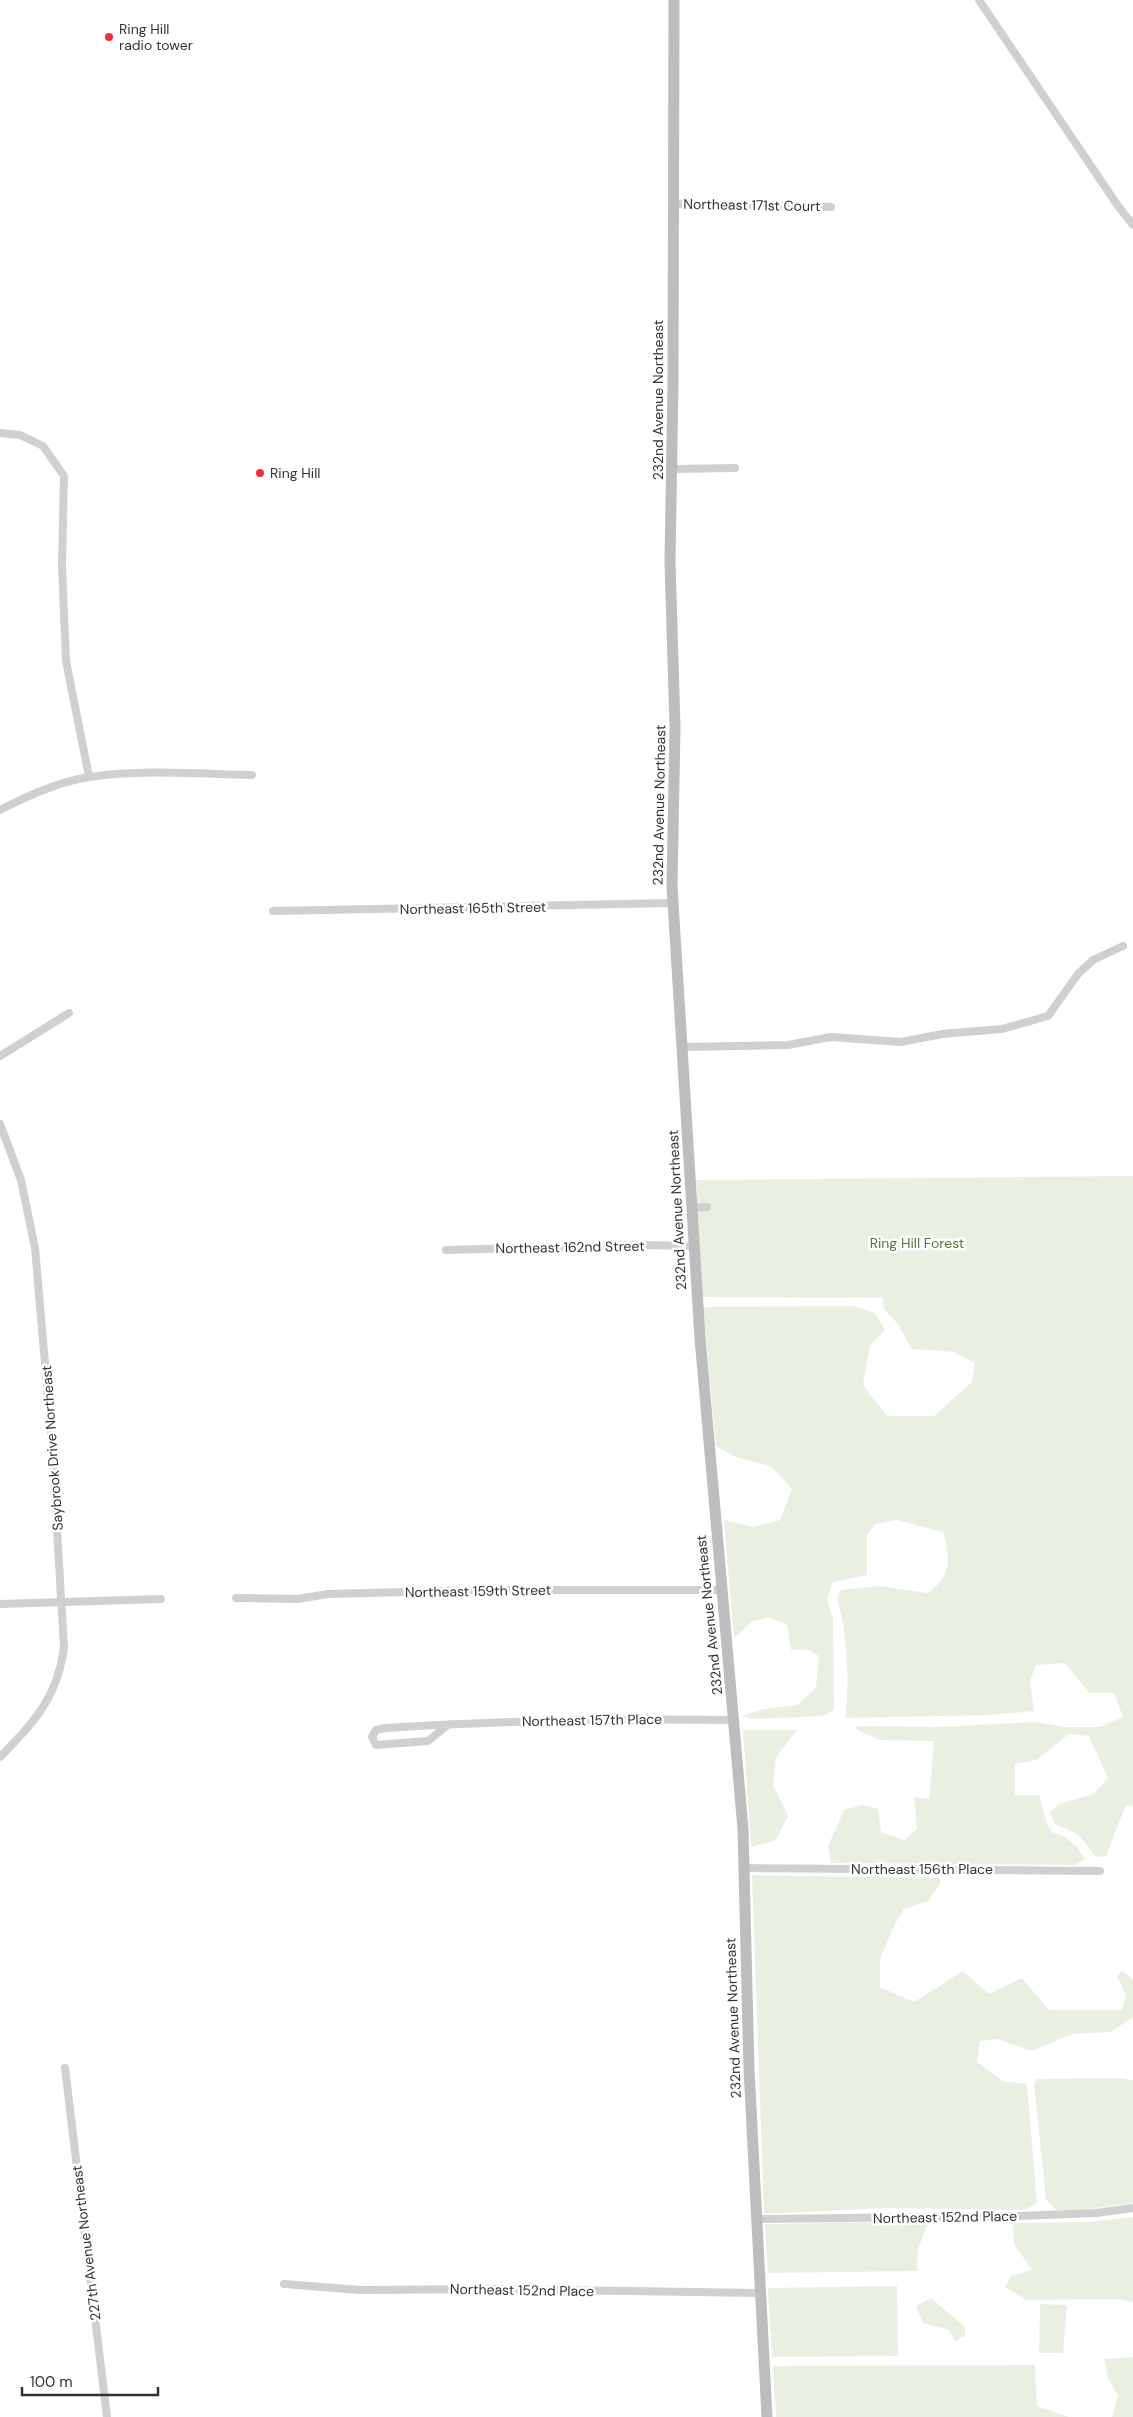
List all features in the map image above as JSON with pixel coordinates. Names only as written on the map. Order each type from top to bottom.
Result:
[{"type":"street","name":"232nd Avenue Northeast","points":[[674,0],[670,562],[675,727],[672,854],[673,903],[694,1246],[720,1590],[734,1720],[744,1868],[746,1998],[767,2417]]},
{"type":"street","points":[[979,0],[1112,198],[1133,225]]},
{"type":"street","name":"Northeast 171st Court","points":[[673,204],[831,207]]},
{"type":"street","points":[[0,433],[20,434],[43,446],[64,476],[62,566],[66,661],[89,777]]},
{"type":"street","points":[[672,469],[736,468]]},
{"type":"street","points":[[0,810],[56,786],[89,777],[138,773],[252,775]]},
{"type":"street","name":"Northeast 165th Street","points":[[274,911],[673,903]]},
{"type":"street","points":[[682,1047],[788,1045],[844,1037],[901,1042],[942,1034],[1002,1029],[1048,1016],[1078,974],[1093,960],[1123,946]]},
{"type":"street","points":[[0,1056],[69,1014]]},
{"type":"street","name":"Saybrook Drive Northeast","points":[[0,1124],[21,1180],[34,1248],[51,1424],[64,1648],[61,1670],[42,1712],[0,1757]]},
{"type":"street","points":[[692,1208],[707,1207]]},
{"type":"street","name":"Northeast 162nd Street","points":[[446,1250],[638,1245],[694,1246]]},
{"type":"street","name":"Northeast 159th Street","points":[[236,1598],[296,1599],[328,1594],[482,1590],[720,1590]]},
{"type":"street","points":[[0,1604],[161,1599]]},
{"type":"street","name":"Northeast 157th Place","points":[[449,1724],[428,1741],[376,1745],[372,1737],[376,1730],[449,1724],[636,1718],[734,1720]]},
{"type":"street","name":"Northeast 156th Place","points":[[744,1868],[1100,1870]]},
{"type":"street","name":"227th Avenue Northeast","points":[[65,2068],[107,2417]]},
{"type":"street","name":"Northeast 152nd Place","points":[[756,2219],[1018,2216],[1096,2213],[1133,2208]]},
{"type":"street","name":"Northeast 152nd Place","points":[[284,2284],[360,2290],[498,2289],[760,2294]]},
{"type":"green space","name":"Ring Hill Forest","points":[[1133,1176],[1133,1806],[1126,1805],[1106,1856],[1096,1857],[1079,1835],[1055,1824],[1050,1813],[1059,1804],[1093,1794],[1108,1778],[1089,1736],[1069,1734],[1036,1760],[1015,1764],[1015,1795],[1039,1795],[1047,1824],[1052,1832],[1065,1837],[1077,1847],[1085,1859],[1074,1865],[831,1863],[828,1846],[844,1810],[862,1805],[878,1809],[881,1832],[904,1840],[917,1829],[914,1797],[929,1799],[934,1741],[881,1740],[857,1730],[856,1726],[939,1727],[1034,1722],[1065,1727],[1100,1727],[1123,1717],[1114,1693],[1089,1693],[1065,1663],[1036,1665],[1030,1681],[1034,1711],[990,1715],[845,1718],[847,1704],[847,1658],[837,1598],[841,1590],[879,1586],[928,1593],[941,1580],[947,1566],[948,1558],[943,1532],[896,1520],[875,1524],[867,1535],[867,1575],[833,1582],[827,1598],[833,1619],[834,1710],[823,1716],[754,1719],[741,1716],[763,1709],[797,1705],[816,1688],[819,1656],[808,1650],[791,1650],[787,1625],[768,1617],[751,1622],[734,1638],[724,1520],[753,1527],[780,1520],[792,1489],[772,1467],[736,1457],[716,1446],[703,1307],[854,1306],[875,1313],[885,1330],[870,1345],[863,1385],[887,1416],[934,1416],[972,1382],[975,1363],[954,1352],[912,1349],[897,1323],[883,1308],[883,1298],[702,1297],[696,1180]]},
{"type":"green space","points":[[743,1730],[797,1730],[776,1757],[773,1785],[788,1816],[776,1840],[751,1847]]},
{"type":"green space","points":[[752,1875],[940,1878],[940,1884],[928,1901],[904,1909],[895,1924],[880,1959],[880,1987],[914,2002],[963,1971],[989,1994],[1022,1978],[1049,2010],[1122,2010],[1126,1995],[1117,1976],[1122,1971],[1133,1979],[1133,2017],[1111,2032],[1072,2034],[1032,2051],[997,2039],[980,2041],[977,2062],[1003,2081],[1027,2084],[1037,2203],[1025,2210],[888,2208],[764,2214]]},
{"type":"green space","points":[[1119,2078],[1133,2080],[1133,2203],[1081,2210],[1056,2210],[1046,2199],[1034,2084],[1037,2079]]},
{"type":"green space","points":[[1133,2217],[1133,2302],[1117,2299],[1026,2300],[1005,2287],[1011,2276],[1032,2270],[1014,2244],[1013,2223],[1088,2222]]},
{"type":"green space","points":[[928,2223],[918,2249],[917,2271],[768,2273],[765,2224]]},
{"type":"green space","points":[[897,2286],[898,2356],[772,2357],[768,2288]]},
{"type":"green space","points":[[931,2298],[965,2327],[965,2336],[955,2341],[949,2330],[923,2323],[916,2306]]},
{"type":"green space","points":[[1040,2304],[1067,2305],[1063,2353],[1039,2353]]},
{"type":"green space","points":[[1133,2357],[1133,2417],[1112,2417],[1118,2396],[1108,2378],[1104,2359]]},
{"type":"green space","points":[[1035,2365],[1037,2406],[1069,2417],[776,2417],[773,2366]]},
{"type":"place","name":"Ring Hill radio tower","points":[[109,37]]},
{"type":"place","name":"Ring Hill","points":[[260,473]]}]
